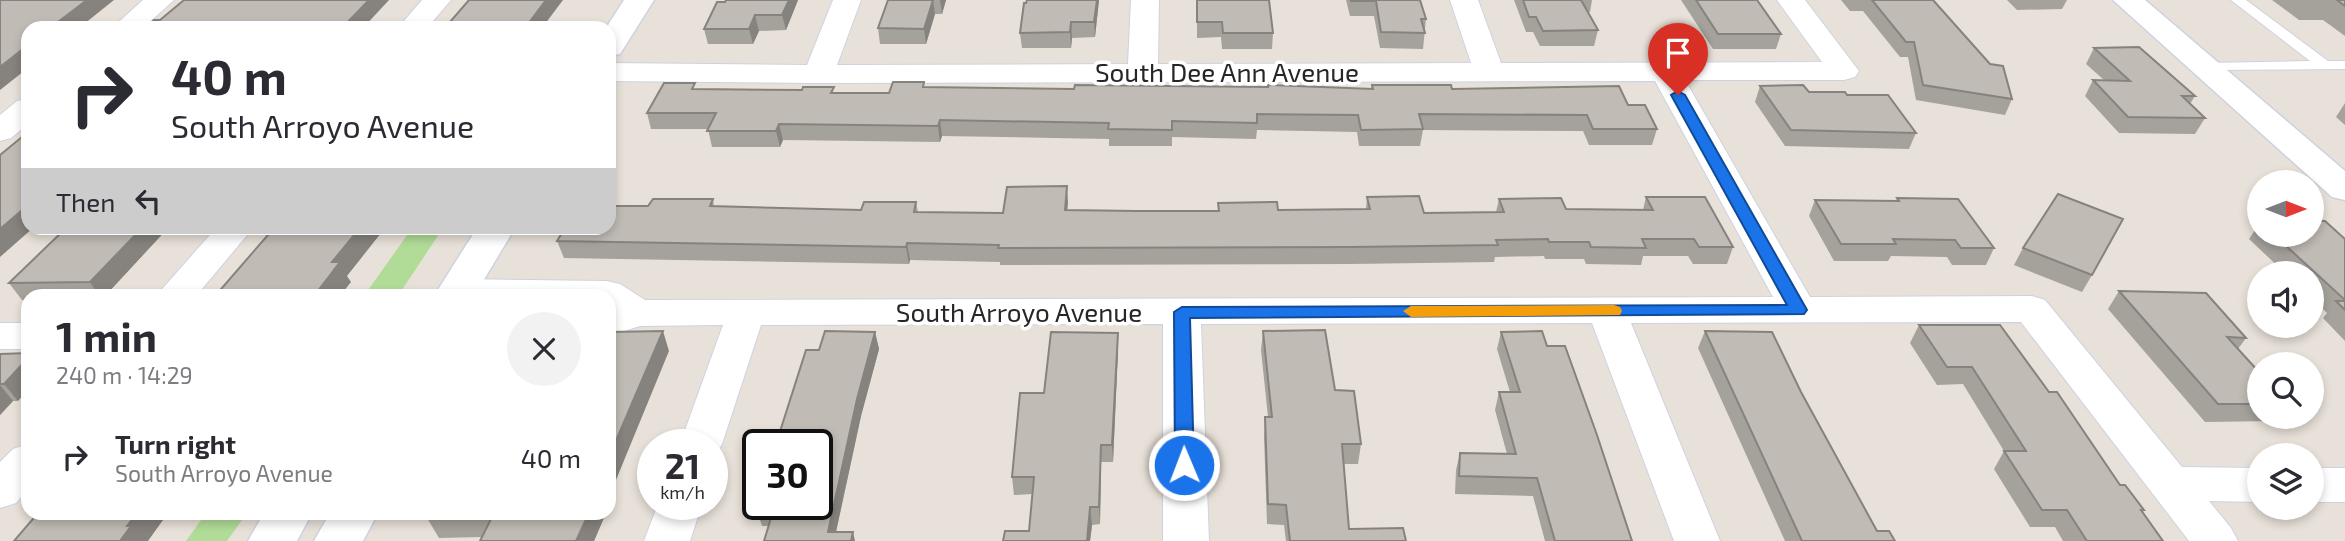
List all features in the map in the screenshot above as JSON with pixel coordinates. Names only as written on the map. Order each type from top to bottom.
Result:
[{"type":"street","points":[[134,21],[160,0]]},
{"type":"street","points":[[418,21],[437,0]]},
{"type":"street","points":[[616,36],[639,0]]},
{"type":"street","points":[[818,74],[847,0]]},
{"type":"street","points":[[1143,73],[1145,0]]},
{"type":"street","points":[[1464,0],[1489,72]]},
{"type":"street","name":"South Dee Ann Avenue","points":[[616,72],[818,74],[1844,71],[1791,0]]},
{"type":"street","points":[[2128,0],[2345,189]]},
{"type":"street","points":[[1665,72],[1799,310]]},
{"type":"street","points":[[0,131],[21,114]]},
{"type":"street","points":[[181,289],[229,235]]},
{"type":"street","points":[[458,289],[492,235]]},
{"type":"street","name":"South Arroyo Avenue","points":[[623,318],[746,314],[2032,309],[2170,484]]},
{"type":"street","points":[[1607,311],[1697,541]]},
{"type":"street","points":[[1182,312],[1186,541]]},
{"type":"street","points":[[706,429],[746,314]]},
{"type":"street","points":[[0,336],[21,336]]},
{"type":"street","points":[[0,491],[21,468]]},
{"type":"street","points":[[2170,484],[2247,485]]},
{"type":"street","points":[[2170,484],[2215,541]]},
{"type":"street","points":[[2324,485],[2345,485]]},
{"type":"street","points":[[272,541],[285,520]]},
{"type":"street","points":[[338,541],[351,520]]},
{"type":"street","points":[[667,541],[674,520]]},
{"type":"lane","points":[[2238,0],[2324,65]]},
{"type":"lane","points":[[2205,67],[2345,65]]},
{"type":"green space","points":[[407,235],[438,235],[403,289],[369,289]]},
{"type":"green space","points":[[201,520],[242,520],[227,541],[186,541]]},
{"type":"building","points":[[0,0],[87,0],[59,21],[21,21],[21,50],[0,67]]},
{"type":"building","points":[[184,0],[369,0],[349,21],[153,21],[160,20]]},
{"type":"building","points":[[469,0],[546,0],[530,21],[451,21]]},
{"type":"building","points":[[789,0],[782,15],[755,15],[749,29],[704,29],[717,2]]},
{"type":"building","points":[[888,0],[933,0],[924,29],[878,28]]},
{"type":"building","points":[[1027,0],[1097,0],[1094,22],[1071,22],[1070,32],[1020,33],[1024,3]]},
{"type":"building","points":[[1197,0],[1269,0],[1273,33],[1223,33],[1222,22],[1197,22]]},
{"type":"building","points":[[1351,0],[1420,0],[1426,19],[1421,19],[1425,33],[1381,32],[1376,1]]},
{"type":"building","points":[[1523,0],[1581,0],[1598,30],[1543,31],[1536,17],[1529,17]]},
{"type":"building","points":[[1696,0],[1757,0],[1781,34],[1718,34]]},
{"type":"building","points":[[1872,0],[1933,0],[1990,64],[2003,66],[2012,99],[1923,85],[1914,42],[1906,42]]},
{"type":"building","points":[[2139,47],[2195,96],[2182,96],[2205,118],[2128,117],[2093,80],[2130,81],[2094,48]]},
{"type":"building","points":[[893,82],[924,82],[923,87],[1074,89],[1075,85],[1268,85],[1373,89],[1372,85],[1451,85],[1452,89],[1619,86],[1628,105],[1645,105],[1657,129],[1593,129],[1587,115],[1419,114],[1423,129],[1361,130],[1358,115],[1257,114],[1257,123],[1172,121],[1172,130],[1108,129],[1109,123],[940,120],[938,126],[779,124],[776,131],[707,131],[716,113],[647,113],[664,83],[695,83],[692,89],[802,90],[803,87],[834,87],[831,93],[889,93]]},
{"type":"building","points":[[1803,85],[1809,92],[1888,95],[1916,133],[1791,130],[1760,86]]},
{"type":"building","points":[[21,138],[21,211],[0,229],[0,155]]},
{"type":"building","points":[[1067,186],[1065,210],[1219,211],[1218,203],[1277,202],[1278,210],[1370,209],[1367,197],[1419,196],[1424,213],[1504,212],[1499,199],[1561,198],[1566,209],[1653,210],[1646,197],[1705,197],[1733,247],[1699,247],[1694,239],[1642,239],[1646,248],[1591,247],[1589,242],[1549,242],[1548,239],[1496,240],[1498,245],[998,248],[999,245],[907,243],[906,247],[557,241],[561,235],[616,235],[616,206],[648,206],[653,199],[713,199],[710,206],[861,210],[864,202],[916,202],[914,212],[1003,213],[1007,187]]},
{"type":"building","points":[[2058,194],[2123,219],[2092,275],[2023,248]]},
{"type":"building","points":[[1897,198],[1958,199],[1994,248],[1961,248],[1955,240],[1893,239],[1896,244],[1841,244],[1815,200],[1899,201]]},
{"type":"building","points":[[2325,221],[2345,239],[2345,300],[2324,281],[2324,261],[2302,261],[2287,247],[2324,247]]},
{"type":"building","points":[[59,235],[135,235],[90,282],[9,283]]},
{"type":"building","points":[[268,235],[354,235],[332,262],[340,262],[319,289],[221,289]]},
{"type":"building","points":[[2119,291],[2206,293],[2246,338],[2227,337],[2247,359],[2247,404],[2218,404]]},
{"type":"building","points":[[2336,301],[2345,301],[2345,310]]},
{"type":"building","points":[[1919,325],[2000,325],[2049,392],[2057,392],[2120,485],[2125,485],[2163,541],[2087,541],[2067,510],[2042,510],[2004,451],[2026,451],[1972,367],[1947,367]]},
{"type":"building","points":[[1325,330],[1335,390],[1354,391],[1361,444],[1342,444],[1349,529],[1403,528],[1406,541],[1290,541],[1286,505],[1268,504],[1265,417],[1272,417],[1263,331]]},
{"type":"building","points":[[663,331],[616,441],[616,332]]},
{"type":"building","points":[[825,331],[875,332],[833,509],[833,429],[781,429],[806,350],[819,350]]},
{"type":"building","points":[[1542,331],[1547,346],[1565,346],[1632,541],[1555,541],[1537,478],[1459,476],[1460,453],[1516,454],[1499,392],[1520,392],[1501,332]]},
{"type":"building","points":[[1705,331],[1772,332],[1801,392],[1877,531],[1889,531],[1895,541],[1802,541]]},
{"type":"building","points":[[1051,332],[1118,333],[1112,445],[1101,445],[1099,507],[1090,507],[1087,541],[1003,541],[1005,531],[1029,531],[1034,477],[1012,477],[1020,393],[1044,393]]},
{"type":"building","points":[[21,353],[21,366],[4,384],[0,384],[0,354]]},
{"type":"building","points":[[32,520],[132,520],[127,526],[131,526],[120,541],[14,541]]},
{"type":"building","points":[[490,520],[586,520],[576,541],[480,541]]},
{"type":"building","points":[[770,520],[831,520],[828,532],[853,532],[851,541],[764,541]]},
{"type":"slow traffic","points":[[1411,311],[1614,311]]},
{"type":"route","points":[[1184,465],[1182,312],[1799,310],[1678,95]]}]
